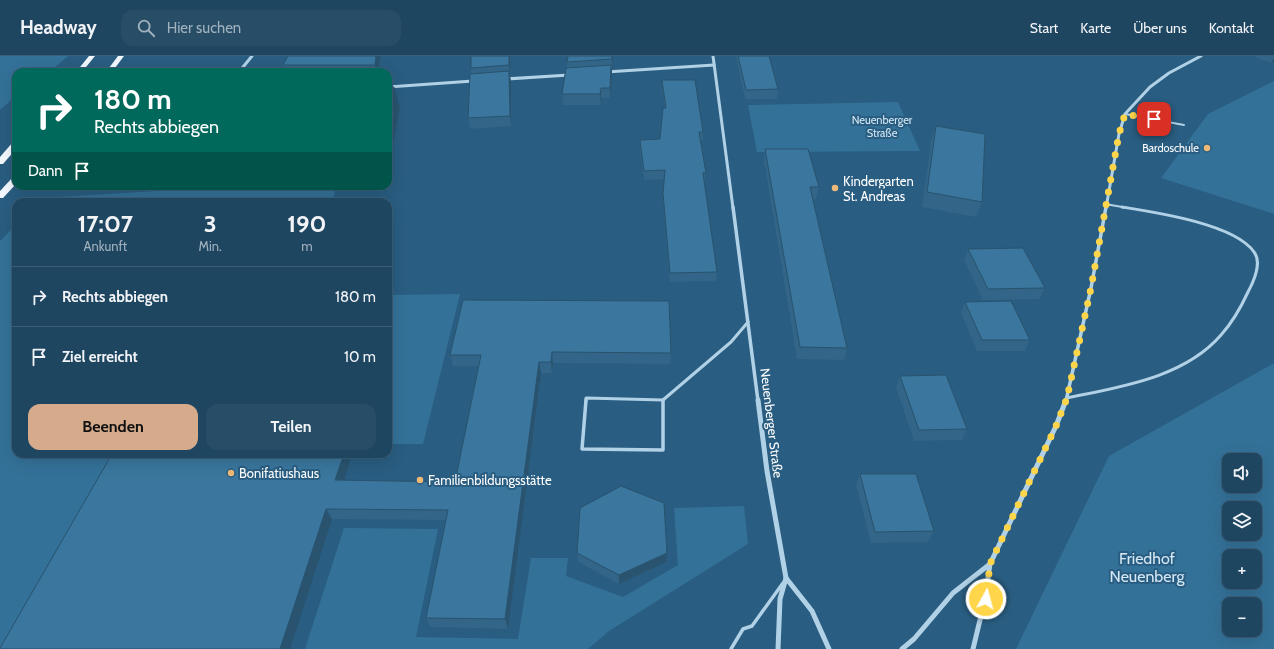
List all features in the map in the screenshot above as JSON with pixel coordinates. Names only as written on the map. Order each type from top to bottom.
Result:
[{"type":"main road","points":[[82,68],[92,56]]},
{"type":"main road","points":[[112,68],[121,56]]},
{"type":"main road","points":[[0,162],[12,148]]},
{"type":"main road","points":[[0,196],[12,183]]},
{"type":"street","points":[[242,68],[252,56]]},
{"type":"street","name":"Neuenberger Straße","points":[[713,56],[749,321],[767,470],[786,578],[780,599],[777,632],[778,649]]},
{"type":"street","points":[[973,649],[986,599],[990,564],[1056,426],[1067,398],[1091,288],[1105,204],[1119,134],[1125,114],[1143,93],[1168,73],[1201,56]]},
{"type":"street","points":[[602,73],[714,65]]},
{"type":"street","points":[[499,79],[570,75]]},
{"type":"street","points":[[392,87],[475,81]]},
{"type":"street","points":[[902,649],[914,640],[953,593],[990,564]]},
{"type":"street","name":"Neuenberger Straße","points":[[786,578],[806,602],[823,631],[829,649]]},
{"type":"lane","points":[[1125,114],[1184,125]]},
{"type":"lane","points":[[1067,398],[1109,390],[1174,369],[1199,356],[1221,336],[1251,288],[1257,266],[1258,258],[1253,249],[1225,233],[1191,219],[1160,212],[1105,204]]},
{"type":"lane","points":[[663,400],[663,450],[582,449],[586,398],[663,400],[731,342],[749,321]]},
{"type":"lane","points":[[731,649],[743,629],[752,626],[786,578]]},
{"type":"green space","points":[[0,56],[68,56],[54,68],[12,68],[12,100],[0,110]]},
{"type":"green space","points":[[1274,81],[1274,214],[1161,178],[1208,114]]},
{"type":"green space","name":"Neuenberger Straße","points":[[898,102],[920,151],[757,152],[748,105]]},
{"type":"green space","points":[[171,190],[335,190],[334,198],[44,198]]},
{"type":"green space","points":[[12,229],[12,458],[112,458],[0,649],[0,241]]},
{"type":"green space","points":[[460,294],[423,444],[392,444],[392,295]]},
{"type":"green space","name":"Friedhof Neuenberg","points":[[1274,363],[1274,649],[1016,649],[1109,456]]},
{"type":"green space","points":[[744,506],[748,544],[609,631],[588,649],[305,649],[344,528],[438,529],[416,637],[518,639],[531,558],[568,558],[566,576],[623,597],[678,565],[674,508]]},
{"type":"building","points":[[288,56],[376,56],[375,65],[283,65]]},
{"type":"building","points":[[471,56],[509,56],[509,65],[471,68]]},
{"type":"building","points":[[568,56],[612,56],[612,59],[567,62]]},
{"type":"building","points":[[738,56],[769,56],[778,89],[746,90]]},
{"type":"building","points":[[611,65],[610,88],[601,88],[600,94],[562,94],[566,68]]},
{"type":"building","points":[[509,71],[510,116],[468,118],[470,74]]},
{"type":"building","points":[[662,80],[695,80],[703,132],[699,132],[706,173],[703,173],[717,272],[670,273],[663,193],[665,170],[644,171],[640,140],[660,139],[663,108],[666,108]]},
{"type":"building","points":[[392,87],[394,87],[392,98]]},
{"type":"building","points":[[936,126],[985,134],[982,202],[927,192]]},
{"type":"building","points":[[765,149],[808,149],[819,187],[810,187],[847,348],[800,347]]},
{"type":"building","points":[[1023,248],[1045,288],[988,289],[968,249]]},
{"type":"building","name":"Bonifatiushaus","points":[[463,300],[669,301],[671,353],[552,352],[551,362],[539,362],[505,619],[426,618],[448,510],[326,509],[280,649],[0,649],[110,458],[343,458],[335,480],[455,482],[481,355],[450,355]]},
{"type":"building","points":[[1011,301],[1030,340],[982,340],[965,302]]},
{"type":"building","points":[[946,375],[967,429],[919,430],[900,376]]},
{"type":"building","points":[[860,474],[916,474],[934,531],[875,532]]},
{"type":"building","points":[[621,486],[664,503],[667,553],[619,575],[577,553],[580,508]]},
{"type":"place","name":"Bardoschule","points":[[1207,148]]},
{"type":"place","name":"Kindergarten St. Andreas","points":[[835,188]]},
{"type":"place","name":"Bonifatiushaus","points":[[231,473]]},
{"type":"place","name":"Familienbildungsstätte","points":[[420,480]]},
{"type":"route","points":[[986,599],[990,564],[1056,426],[1067,398],[1091,288],[1105,204],[1119,134],[1125,114],[1154,119]]}]
